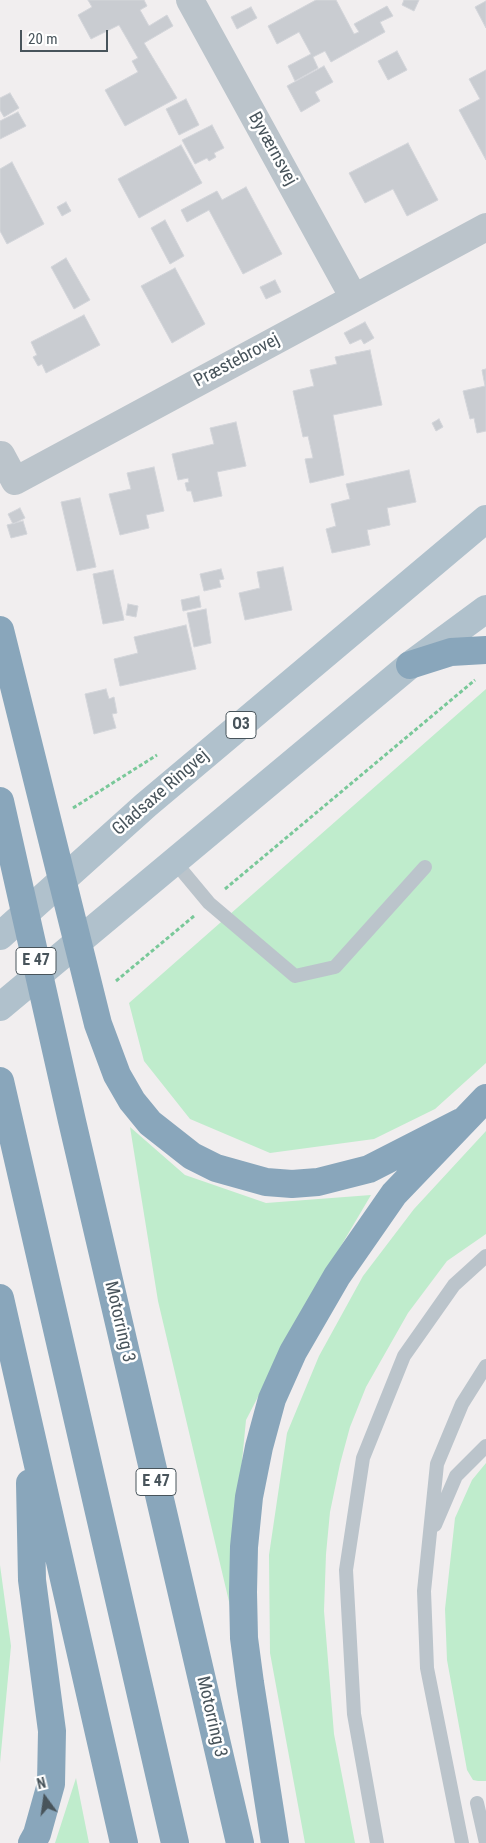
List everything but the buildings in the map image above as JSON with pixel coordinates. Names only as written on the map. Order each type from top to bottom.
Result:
[{"type":"highway","points":[[0,630],[98,1024],[117,1075],[132,1101],[150,1123],[170,1141],[192,1156],[216,1168],[266,1182],[318,1182],[344,1178],[369,1169],[461,1122]]},
{"type":"highway","points":[[410,665],[452,652],[483,663]]},
{"type":"highway","name":"Motorring 3","points":[[0,801],[72,1121],[240,1843]]},
{"type":"highway","points":[[0,1081],[175,1843]]},
{"type":"highway","points":[[275,1843],[244,1638],[244,1546],[259,1447],[272,1399],[293,1352],[337,1276],[394,1194],[486,1098]]},
{"type":"highway","points":[[0,1298],[124,1843]]},
{"type":"highway","points":[[29,1426],[32,1580],[52,1731],[51,1784],[37,1834],[32,1843]]},
{"type":"main road","name":"Gladsaxe Ringvej","points":[[0,936],[146,805],[486,519]]},
{"type":"main road","points":[[0,1007],[410,665],[486,609]]},
{"type":"street","name":"Byværnsvej","points":[[190,0],[354,298]]},
{"type":"street","name":"Præstebrovej","points":[[1,455],[15,481],[486,227]]},
{"type":"lane","points":[[174,861],[209,902],[295,976],[335,968],[425,867]]},
{"type":"lane","points":[[377,1843],[354,1714],[346,1570],[363,1458],[404,1356],[454,1285],[486,1256]]},
{"type":"lane","points":[[462,1843],[427,1668],[424,1591],[437,1464],[462,1404],[486,1366]]},
{"type":"lane","points":[[428,1539],[456,1476],[486,1446]]},
{"type":"lane","points":[[454,1808],[482,1802],[486,1843]]},
{"type":"lane","points":[[454,1808],[469,1843]]},
{"type":"path","points":[[111,985],[483,663]]},
{"type":"green space","points":[[486,689],[486,1063],[435,1109],[374,1139],[270,1153],[190,1119],[144,1061],[129,1003]]},
{"type":"green space","points":[[130,1127],[185,1175],[266,1203],[371,1195],[302,1312],[246,1420],[234,1544],[231,1610],[158,1301]]},
{"type":"green space","points":[[486,1131],[486,1234],[447,1261],[408,1313],[366,1387],[350,1427],[340,1464],[330,1512],[324,1611],[334,1734],[355,1843],[305,1843],[270,1653],[269,1555],[287,1433],[319,1356],[363,1276],[414,1209]]},
{"type":"green space","points":[[486,1463],[486,1781],[478,1781],[473,1780],[467,1770],[447,1660],[445,1609],[455,1518],[472,1480]]},
{"type":"green space","points":[[0,1565],[11,1646],[0,1763]]},
{"type":"green space","points":[[76,1778],[89,1843],[55,1843]]}]
